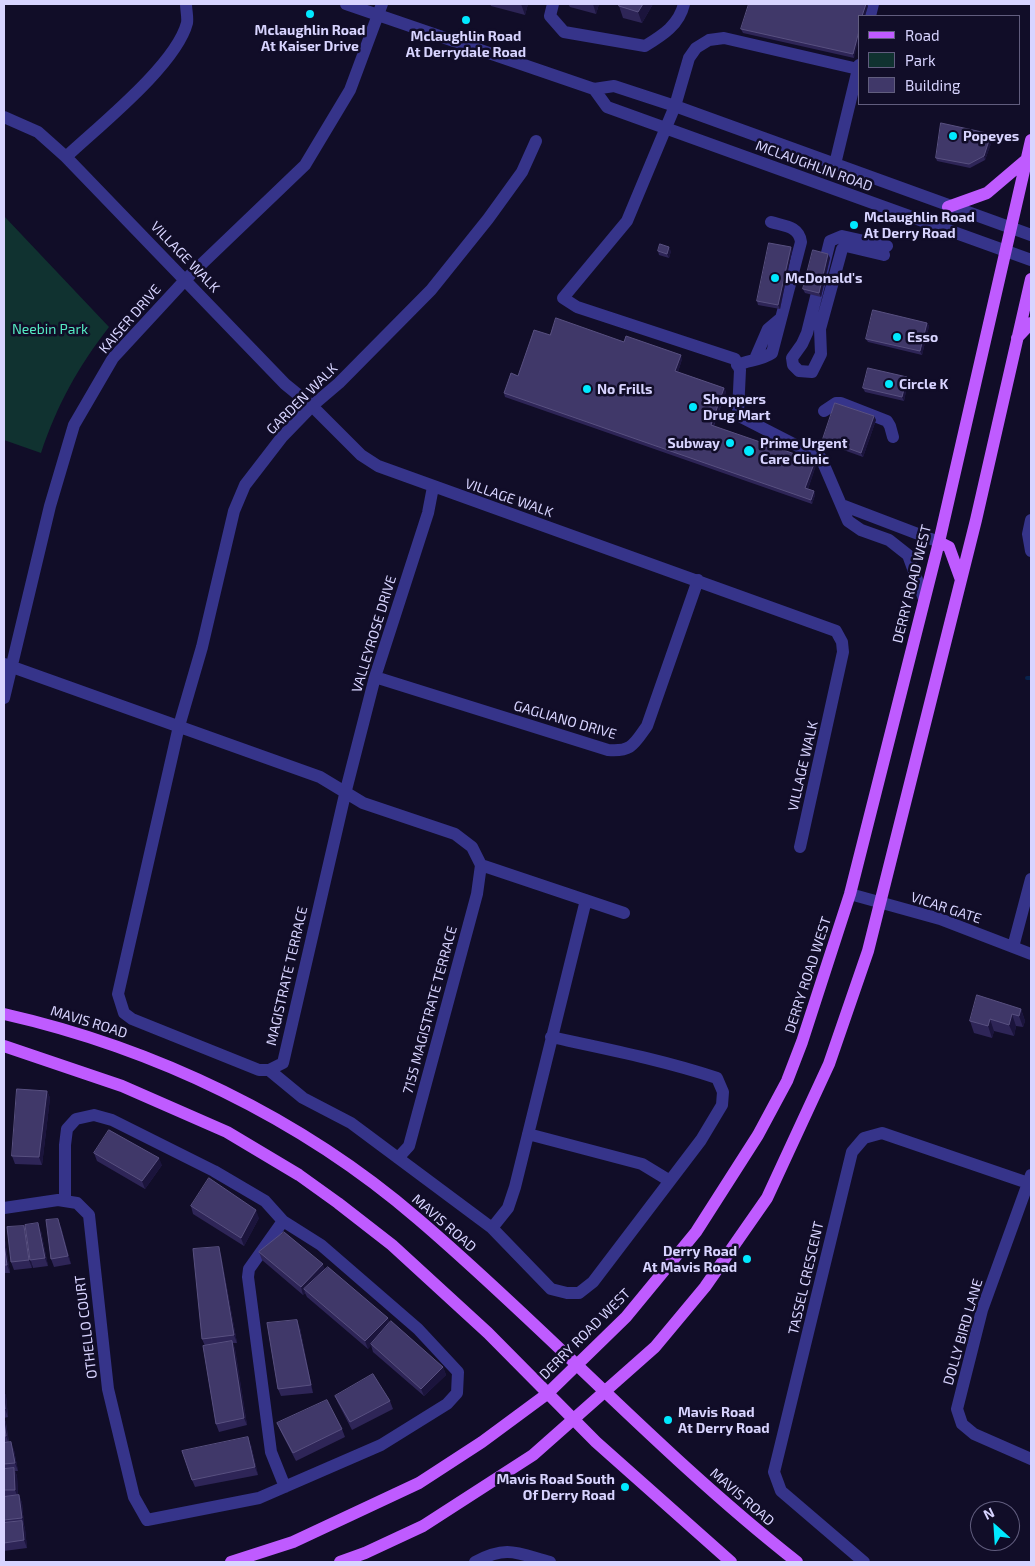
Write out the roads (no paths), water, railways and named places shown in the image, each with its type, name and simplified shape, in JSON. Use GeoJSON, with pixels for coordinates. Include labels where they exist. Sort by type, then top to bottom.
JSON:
{"type":"FeatureCollection","features":[{"type":"Feature","properties":{"kind":"main road","name":"DERRY ROAD WEST"},"geometry":{"type":"LineString","coordinates":[[231,1562],[293,1542],[419,1483],[488,1438],[547,1394],[579,1365],[626,1317],[696,1232],[758,1135],[786,1081],[802,1042],[850,894],[939,542],[1031,140]]}},
{"type":"Feature","properties":{"kind":"main road"},"geometry":{"type":"LineString","coordinates":[[948,206],[987,193],[1027,159]]}},
{"type":"Feature","properties":{"kind":"main road"},"geometry":{"type":"LineString","coordinates":[[340,1562],[365,1553],[423,1526],[512,1469],[574,1420],[655,1347],[705,1287],[767,1198],[829,1064],[868,951],[961,580],[1031,279]]}},
{"type":"Feature","properties":{"kind":"main road"},"geometry":{"type":"LineString","coordinates":[[1016,340],[1031,323]]}},
{"type":"Feature","properties":{"kind":"main road"},"geometry":{"type":"LineString","coordinates":[[939,542],[949,547],[961,580]]}},
{"type":"Feature","properties":{"kind":"main road","name":"MAVIS ROAD"},"geometry":{"type":"LineString","coordinates":[[4,1014],[105,1041],[153,1059],[215,1088],[320,1146],[417,1218],[579,1365],[605,1392],[739,1517],[797,1562]]}},
{"type":"Feature","properties":{"kind":"main road"},"geometry":{"type":"LineString","coordinates":[[4,1046],[131,1090],[226,1132],[300,1176],[392,1245],[488,1333],[574,1420],[731,1562]]}},
{"type":"Feature","properties":{"kind":"street"},"geometry":{"type":"LineString","coordinates":[[66,157],[161,68],[177,45],[188,22],[186,4]]}},
{"type":"Feature","properties":{"kind":"street","name":"MCLAUGHLIN ROAD"},"geometry":{"type":"LineString","coordinates":[[346,4],[380,10],[594,89],[614,86],[675,106],[1031,235]]}},
{"type":"Feature","properties":{"kind":"street"},"geometry":{"type":"LineString","coordinates":[[553,4],[550,16],[564,32],[645,46],[668,31],[682,15],[684,4]]}},
{"type":"Feature","properties":{"kind":"street","name":"KAISER DRIVE"},"geometry":{"type":"LineString","coordinates":[[4,698],[7,665],[74,425],[113,358],[186,279],[305,165],[350,90],[380,10]]}},
{"type":"Feature","properties":{"kind":"street"},"geometry":{"type":"LineString","coordinates":[[835,164],[858,67],[724,38],[709,40],[696,48],[689,58],[675,106],[627,221],[563,298],[577,307],[735,359],[740,370],[738,412],[741,417],[821,458],[848,521],[861,530],[889,540],[908,555],[924,599]]}},
{"type":"Feature","properties":{"kind":"street","name":"MCLAUGHLIN ROAD"},"geometry":{"type":"LineString","coordinates":[[594,89],[607,107],[1031,260]]}},
{"type":"Feature","properties":{"kind":"street","name":"VILLAGE WALK"},"geometry":{"type":"LineString","coordinates":[[4,117],[38,132],[66,157],[186,279],[284,384],[312,406],[361,455],[378,466],[836,631],[842,642],[842,661],[800,847]]}},
{"type":"Feature","properties":{"kind":"street","name":"GARDEN WALK"},"geometry":{"type":"LineString","coordinates":[[179,726],[202,647],[234,511],[245,485],[282,437],[431,290],[488,219],[522,172],[536,141]]}},
{"type":"Feature","properties":{"kind":"street"},"geometry":{"type":"LineString","coordinates":[[737,364],[765,358],[772,353],[801,242],[800,236],[794,228],[771,222]]}},
{"type":"Feature","properties":{"kind":"street"},"geometry":{"type":"LineString","coordinates":[[842,236],[885,251],[846,246],[842,249],[820,329],[821,354],[812,372],[798,371],[793,365],[792,358],[807,333],[830,241],[842,236]]}},
{"type":"Feature","properties":{"kind":"street"},"geometry":{"type":"LineString","coordinates":[[824,411],[836,403],[841,404],[886,421],[890,426],[893,437]]}},
{"type":"Feature","properties":{"kind":"street","name":"VALLEYROSE DRIVE"},"geometry":{"type":"LineString","coordinates":[[346,790],[375,677],[428,513],[433,487]]}},
{"type":"Feature","properties":{"kind":"street"},"geometry":{"type":"LineString","coordinates":[[842,505],[939,542]]}},
{"type":"Feature","properties":{"kind":"street"},"geometry":{"type":"LineString","coordinates":[[1031,520],[1028,534],[1031,551]]}},
{"type":"Feature","properties":{"kind":"street","name":"GAGLIANO DRIVE"},"geometry":{"type":"LineString","coordinates":[[375,677],[608,750],[621,751],[632,747],[647,726],[698,580]]}},
{"type":"Feature","properties":{"kind":"street"},"geometry":{"type":"LineString","coordinates":[[7,665],[320,777],[346,790],[363,804],[456,834],[472,847],[481,865],[624,913]]}},
{"type":"Feature","properties":{"kind":"street"},"geometry":{"type":"LineString","coordinates":[[179,726],[118,994],[124,1013],[132,1019],[259,1070],[269,1070],[303,1098],[351,1123],[492,1228],[551,1289],[567,1293],[579,1292],[593,1282],[701,1140],[722,1105],[723,1092],[716,1078],[673,1064],[551,1036]]}},
{"type":"Feature","properties":{"kind":"street","name":"MAGISTRATE TERRACE"},"geometry":{"type":"LineString","coordinates":[[269,1070],[282,1062],[346,790]]}},
{"type":"Feature","properties":{"kind":"street","name":"7155 MAGISTRATE TERRACE"},"geometry":{"type":"LineString","coordinates":[[398,1158],[409,1146],[477,894],[481,865]]}},
{"type":"Feature","properties":{"kind":"street"},"geometry":{"type":"LineString","coordinates":[[1013,947],[1031,879]]}},
{"type":"Feature","properties":{"kind":"street","name":"VICAR GATE"},"geometry":{"type":"LineString","coordinates":[[850,894],[940,919],[1031,954]]}},
{"type":"Feature","properties":{"kind":"street"},"geometry":{"type":"LineString","coordinates":[[492,1228],[508,1208],[586,900]]}},
{"type":"Feature","properties":{"kind":"street"},"geometry":{"type":"LineString","coordinates":[[4,1208],[65,1201],[65,1145],[67,1129],[76,1119],[94,1115],[112,1120],[214,1171],[265,1201],[283,1222],[321,1245],[418,1329],[452,1363],[458,1372],[459,1382],[457,1393],[447,1404],[381,1445],[285,1487],[271,1452],[248,1277],[249,1269],[283,1222]]}},
{"type":"Feature","properties":{"kind":"street","name":"TASSEL CRESCENT"},"geometry":{"type":"LineString","coordinates":[[864,1562],[781,1491],[774,1472],[852,1152],[864,1138],[882,1133],[1030,1179]]}},
{"type":"Feature","properties":{"kind":"street"},"geometry":{"type":"LineString","coordinates":[[528,1134],[642,1164],[670,1182]]}},
{"type":"Feature","properties":{"kind":"street","name":"DOLLY BIRD LANE"},"geometry":{"type":"LineString","coordinates":[[1030,1179],[982,1310],[957,1408],[962,1424],[974,1434],[1031,1458]]}},
{"type":"Feature","properties":{"kind":"street","name":"OTHELLO COURT"},"geometry":{"type":"LineString","coordinates":[[65,1201],[77,1203],[89,1215],[108,1389],[134,1497],[147,1520],[259,1498],[285,1487]]}},
{"type":"Feature","properties":{"kind":"street"},"geometry":{"type":"LineString","coordinates":[[474,1562],[491,1553],[508,1550],[550,1562]]}},
{"type":"Feature","properties":{"kind":"place","name":"Mclaughlin Road At Kaiser Drive"},"geometry":{"type":"Point","coordinates":[310,14]}},
{"type":"Feature","properties":{"kind":"place","name":"Mclaughlin Road At Derrydale Road"},"geometry":{"type":"Point","coordinates":[466,20]}},
{"type":"Feature","properties":{"kind":"place","name":"Popeyes"},"geometry":{"type":"Point","coordinates":[953,136]}},
{"type":"Feature","properties":{"kind":"place","name":"Mclaughlin Road At Derry Road"},"geometry":{"type":"Point","coordinates":[854,225]}},
{"type":"Feature","properties":{"kind":"place","name":"McDonald's"},"geometry":{"type":"Point","coordinates":[775,278]}},
{"type":"Feature","properties":{"kind":"place","name":"Esso"},"geometry":{"type":"Point","coordinates":[897,337]}},
{"type":"Feature","properties":{"kind":"place","name":"Circle K"},"geometry":{"type":"Point","coordinates":[889,384]}},
{"type":"Feature","properties":{"kind":"place","name":"No Frills"},"geometry":{"type":"Point","coordinates":[587,389]}},
{"type":"Feature","properties":{"kind":"place","name":"Shoppers Drug Mart"},"geometry":{"type":"Point","coordinates":[693,407]}},
{"type":"Feature","properties":{"kind":"place","name":"Subway"},"geometry":{"type":"Point","coordinates":[730,443]}},
{"type":"Feature","properties":{"kind":"place","name":"Prime Urgent Care Clinic"},"geometry":{"type":"Point","coordinates":[749,451]}},
{"type":"Feature","properties":{"kind":"place","name":"Derry Road At Mavis Road"},"geometry":{"type":"Point","coordinates":[747,1259]}},
{"type":"Feature","properties":{"kind":"place","name":"Mavis Road At Derry Road"},"geometry":{"type":"Point","coordinates":[668,1420]}},
{"type":"Feature","properties":{"kind":"place","name":"Mavis Road South Of Derry Road"},"geometry":{"type":"Point","coordinates":[625,1487]}},
{"type":"Feature","properties":{"kind":"park label","name":"Neebin Park"},"geometry":{"type":"Point","coordinates":[50,329]}}]}
